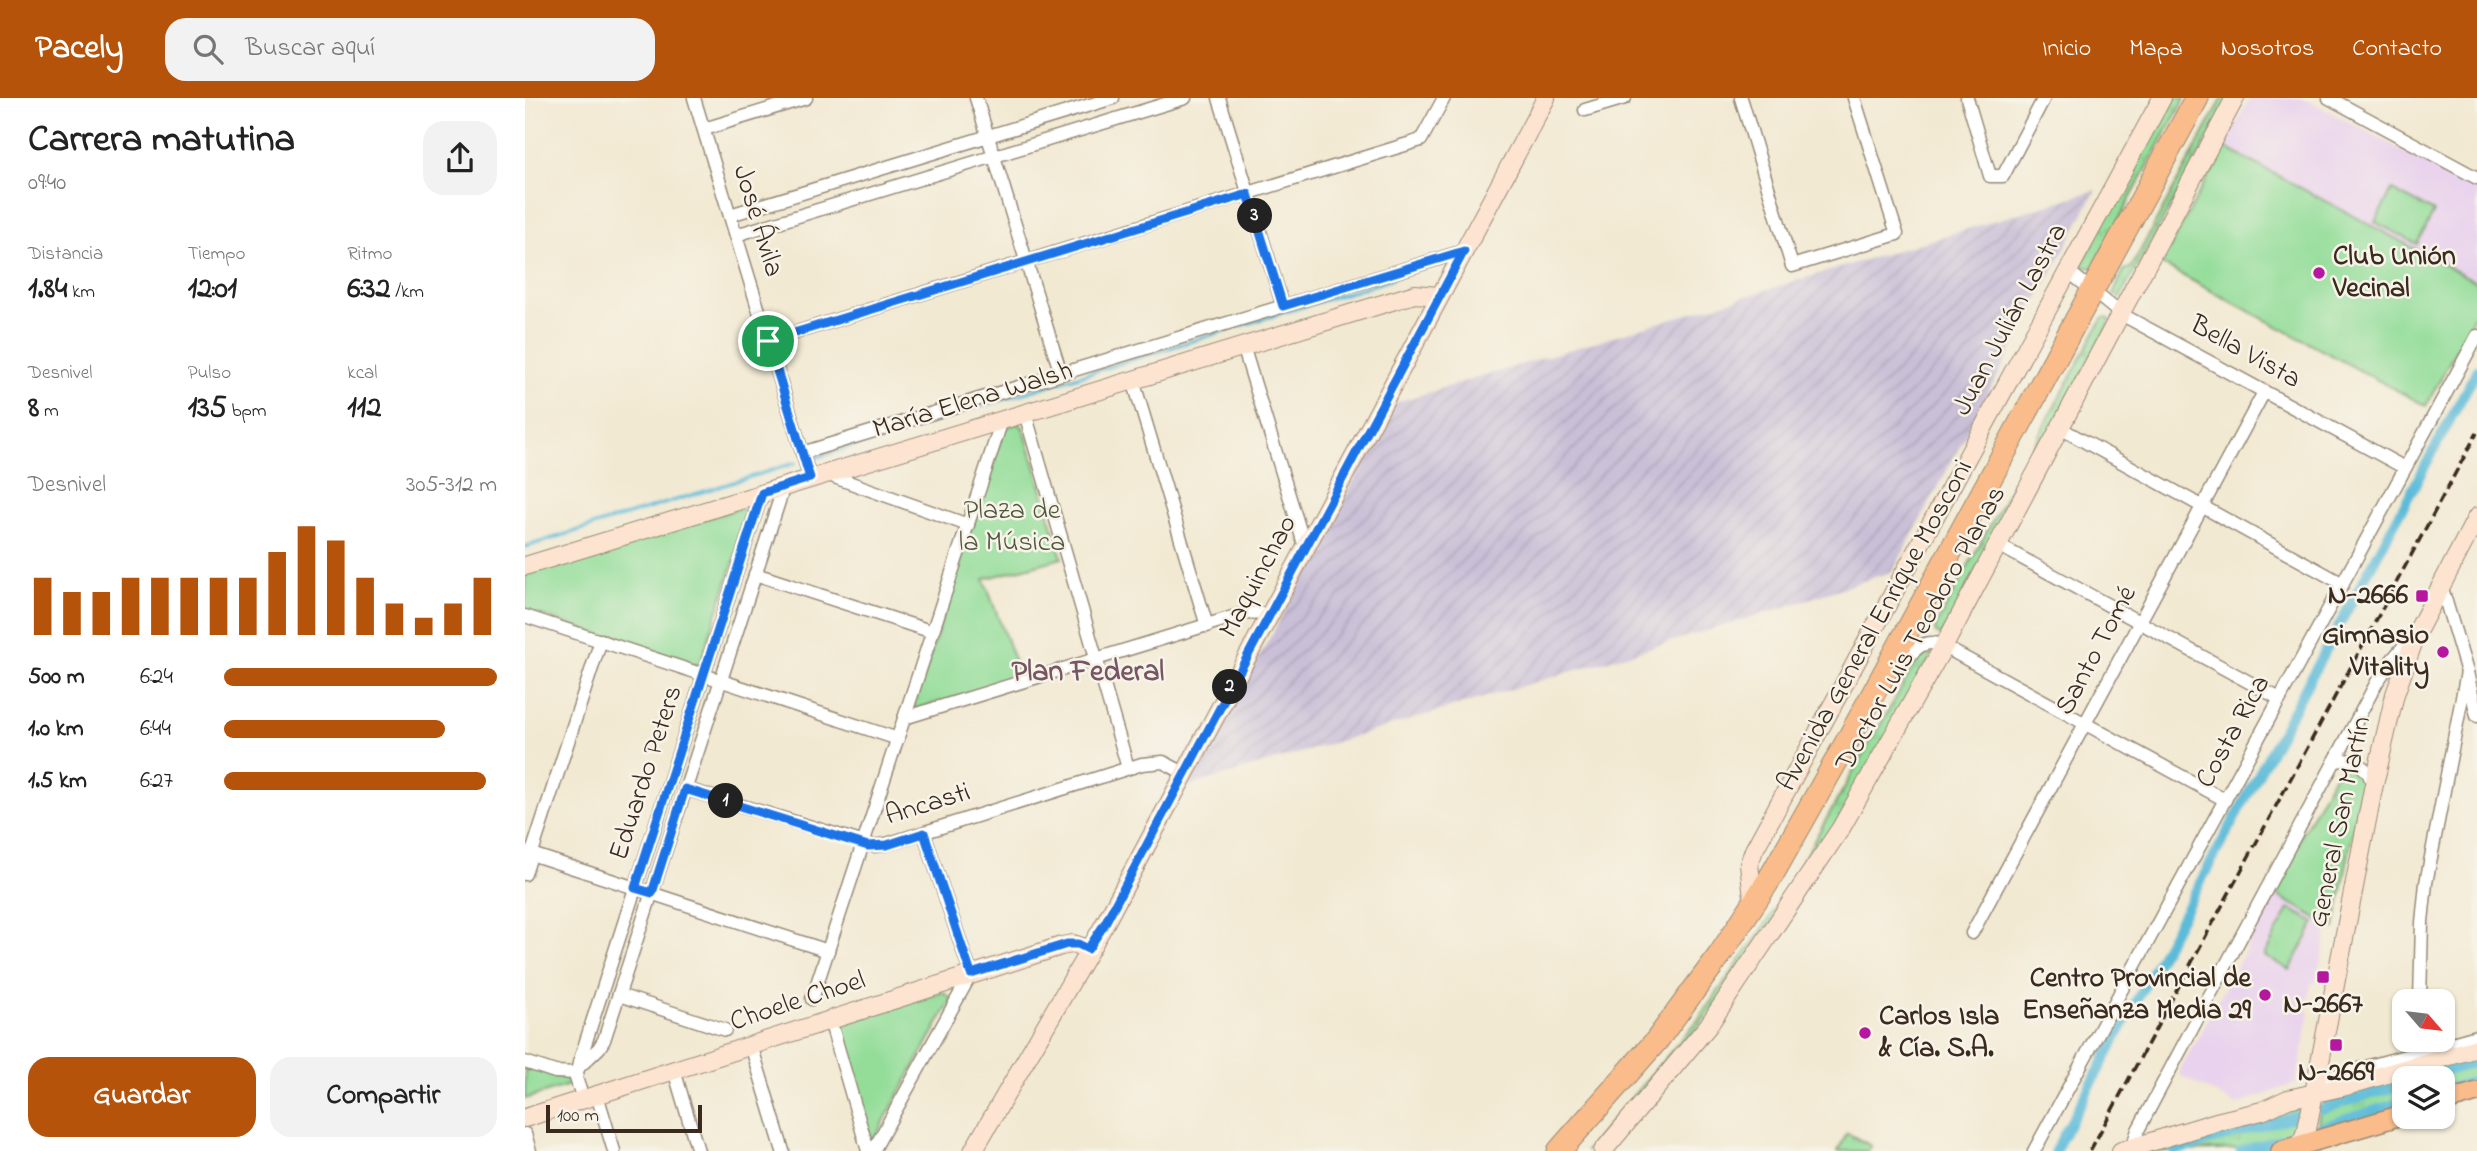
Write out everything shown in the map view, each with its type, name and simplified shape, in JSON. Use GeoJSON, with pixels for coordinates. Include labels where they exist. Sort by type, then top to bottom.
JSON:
{"type":"FeatureCollection","features":[{"type":"Feature","properties":{"kind":"highway","name":"Avenida General Enrique Mosconi"},"geometry":{"type":"LineString","coordinates":[[1577,1151],[1683,1028],[1750,933],[1801,851],[1907,659],[2197,98]]}},
{"type":"Feature","properties":{"kind":"highway","name":"Avenida General Enrique Mosconi"},"geometry":{"type":"LineString","coordinates":[[1559,1151],[1657,1040],[1754,905],[2097,294],[2211,98]]}},
{"type":"Feature","properties":{"kind":"main road"},"geometry":{"type":"LineString","coordinates":[[2455,1098],[2477,1092]]}},
{"type":"Feature","properties":{"kind":"main road"},"geometry":{"type":"LineString","coordinates":[[2281,1151],[2300,1148],[2392,1118]]}},
{"type":"Feature","properties":{"kind":"street","name":"José Ávila"},"geometry":{"type":"LineString","coordinates":[[694,98],[802,453],[817,476]]}},
{"type":"Feature","properties":{"kind":"street"},"geometry":{"type":"LineString","coordinates":[[704,130],[806,98]]}},
{"type":"Feature","properties":{"kind":"street"},"geometry":{"type":"LineString","coordinates":[[976,98],[1061,374]]}},
{"type":"Feature","properties":{"kind":"street"},"geometry":{"type":"LineString","coordinates":[[730,215],[1112,98]]}},
{"type":"Feature","properties":{"kind":"street"},"geometry":{"type":"LineString","coordinates":[[736,235],[1185,98]]}},
{"type":"Feature","properties":{"kind":"street"},"geometry":{"type":"LineString","coordinates":[[1219,98],[1283,306]]}},
{"type":"Feature","properties":{"kind":"street"},"geometry":{"type":"LineString","coordinates":[[768,341],[1421,141],[1444,98]]}},
{"type":"Feature","properties":{"kind":"street","name":"Maquinchao"},"geometry":{"type":"LineString","coordinates":[[973,1151],[1104,925],[1546,98]]}},
{"type":"Feature","properties":{"kind":"street"},"geometry":{"type":"LineString","coordinates":[[1585,110],[1625,98]]}},
{"type":"Feature","properties":{"kind":"street"},"geometry":{"type":"LineString","coordinates":[[1741,98],[1792,266],[1897,234],[1854,98]]}},
{"type":"Feature","properties":{"kind":"street"},"geometry":{"type":"LineString","coordinates":[[1967,98],[1990,176],[2003,176],[2044,98]]}},
{"type":"Feature","properties":{"kind":"street","name":"Juan Julián Lastra"},"geometry":{"type":"LineString","coordinates":[[1754,905],[1749,864],[1754,850],[2162,98]]}},
{"type":"Feature","properties":{"kind":"street","name":"Doctor Luis Teodoro Planas"},"geometry":{"type":"LineString","coordinates":[[1603,1151],[1691,1049],[1764,947],[1841,828],[1944,646],[2235,98]]}},
{"type":"Feature","properties":{"kind":"street"},"geometry":{"type":"LineString","coordinates":[[2329,98],[2477,178]]}},
{"type":"Feature","properties":{"kind":"street","name":"María Elena Walsh"},"geometry":{"type":"LineString","coordinates":[[802,453],[1464,251]]}},
{"type":"Feature","properties":{"kind":"street","name":"Bella Vista"},"geometry":{"type":"LineString","coordinates":[[2068,271],[2121,314],[2405,468]]}},
{"type":"Feature","properties":{"kind":"street","name":"María Elena Walsh"},"geometry":{"type":"LineString","coordinates":[[525,566],[1415,294],[1438,296]]}},
{"type":"Feature","properties":{"kind":"street","name":"Costa Rica"},"geometry":{"type":"LineString","coordinates":[[2034,1151],[2477,336]]}},
{"type":"Feature","properties":{"kind":"street"},"geometry":{"type":"LineString","coordinates":[[1243,346],[1304,547]]}},
{"type":"Feature","properties":{"kind":"street"},"geometry":{"type":"LineString","coordinates":[[1133,380],[1207,626]]}},
{"type":"Feature","properties":{"kind":"street","name":"Santo Tomé"},"geometry":{"type":"LineString","coordinates":[[1972,933],[2264,391]]}},
{"type":"Feature","properties":{"kind":"street"},"geometry":{"type":"LineString","coordinates":[[1025,413],[1128,768]]}},
{"type":"Feature","properties":{"kind":"street"},"geometry":{"type":"LineString","coordinates":[[812,999],[1002,420]]}},
{"type":"Feature","properties":{"kind":"street"},"geometry":{"type":"LineString","coordinates":[[2060,428],[2343,584]]}},
{"type":"Feature","properties":{"kind":"street"},"geometry":{"type":"LineString","coordinates":[[817,476],[968,525]]}},
{"type":"Feature","properties":{"kind":"street","name":"Eduardo Peters"},"geometry":{"type":"LineString","coordinates":[[577,1071],[602,1044],[784,486]]}},
{"type":"Feature","properties":{"kind":"street","name":"Eduardo Peters"},"geometry":{"type":"LineString","coordinates":[[577,1071],[762,493]]}},
{"type":"Feature","properties":{"kind":"street","name":"General San Martín"},"geometry":{"type":"LineString","coordinates":[[2300,1148],[2307,1129],[2373,789],[2395,694],[2417,632],[2477,517]]}},
{"type":"Feature","properties":{"kind":"street"},"geometry":{"type":"LineString","coordinates":[[1998,545],[2280,699]]}},
{"type":"Feature","properties":{"kind":"street"},"geometry":{"type":"LineString","coordinates":[[755,574],[933,632]]}},
{"type":"Feature","properties":{"kind":"street"},"geometry":{"type":"LineString","coordinates":[[2441,586],[2467,672],[2477,716]]}},
{"type":"Feature","properties":{"kind":"street"},"geometry":{"type":"LineString","coordinates":[[904,718],[1249,613],[1269,614]]}},
{"type":"Feature","properties":{"kind":"street"},"geometry":{"type":"LineString","coordinates":[[525,615],[898,739]]}},
{"type":"Feature","properties":{"kind":"street"},"geometry":{"type":"LineString","coordinates":[[2127,1149],[2384,671],[2417,632]]}},
{"type":"Feature","properties":{"kind":"street"},"geometry":{"type":"LineString","coordinates":[[525,874],[528,853],[601,640]]}},
{"type":"Feature","properties":{"kind":"street"},"geometry":{"type":"LineString","coordinates":[[1907,659],[1917,647],[1926,642],[1944,646],[2225,800]]}},
{"type":"Feature","properties":{"kind":"street"},"geometry":{"type":"LineString","coordinates":[[2420,989],[2426,883],[2467,672]]}},
{"type":"Feature","properties":{"kind":"street"},"geometry":{"type":"LineString","coordinates":[[2335,761],[2349,761],[2361,765],[2370,774],[2373,789]]}},
{"type":"Feature","properties":{"kind":"street","name":"Ancasti"},"geometry":{"type":"LineString","coordinates":[[685,789],[863,845],[880,846],[1128,768],[1156,762],[1168,764],[1184,773]]}},
{"type":"Feature","properties":{"kind":"street"},"geometry":{"type":"LineString","coordinates":[[871,1151],[971,974],[924,833]]}},
{"type":"Feature","properties":{"kind":"street"},"geometry":{"type":"LineString","coordinates":[[528,853],[828,951]]}},
{"type":"Feature","properties":{"kind":"street","name":"Choele Choel"},"geometry":{"type":"LineString","coordinates":[[525,1118],[1067,944],[1078,944],[1088,949]]}},
{"type":"Feature","properties":{"kind":"street"},"geometry":{"type":"LineString","coordinates":[[619,995],[725,1030]]}},
{"type":"Feature","properties":{"kind":"street"},"geometry":{"type":"LineString","coordinates":[[830,1020],[871,1151]]}},
{"type":"Feature","properties":{"kind":"street"},"geometry":{"type":"LineString","coordinates":[[2127,1149],[2215,1122],[2262,1111],[2314,1087],[2477,1036]]}},
{"type":"Feature","properties":{"kind":"street"},"geometry":{"type":"LineString","coordinates":[[751,1045],[783,1151]]}},
{"type":"Feature","properties":{"kind":"street"},"geometry":{"type":"LineString","coordinates":[[2314,1087],[2477,1048]]}},
{"type":"Feature","properties":{"kind":"street"},"geometry":{"type":"LineString","coordinates":[[525,1062],[555,1072],[577,1071],[614,1151]]}},
{"type":"Feature","properties":{"kind":"street"},"geometry":{"type":"LineString","coordinates":[[674,1070],[698,1151]]}},
{"type":"Feature","properties":{"kind":"street"},"geometry":{"type":"LineString","coordinates":[[525,1134],[530,1151]]}},
{"type":"Feature","properties":{"kind":"shaded area"},"geometry":{"type":"Polygon","coordinates":[[[2250,98],[2304,98],[2477,190],[2477,282],[2224,147],[2250,98]]]}},
{"type":"Feature","properties":{"kind":"shaded area"},"geometry":{"type":"Polygon","coordinates":[[[2096,190],[2035,304],[2026,308],[2015,328],[2021,332],[1893,571],[1782,608],[1189,786],[1314,557],[1394,403],[2096,190]]]}},
{"type":"Feature","properties":{"kind":"shaded area","name":"Centro Provincial de Enseñanza Media 29"},"geometry":{"type":"Polygon","coordinates":[[[2276,895],[2329,924],[2317,981],[2311,985],[2306,1006],[2310,1013],[2296,1083],[2237,1105],[2181,1076],[2180,1070],[2276,895]]]}},
{"type":"Feature","properties":{"kind":"green space"},"geometry":{"type":"Polygon","coordinates":[[[2169,98],[2185,98],[2093,267],[2081,265],[2169,98]]]}},
{"type":"Feature","properties":{"kind":"green space"},"geometry":{"type":"Polygon","coordinates":[[[2223,98],[2230,98],[2120,298],[2113,294],[2124,270],[2131,268],[2223,98]]]}},
{"type":"Feature","properties":{"kind":"green space","name":"Club Unión Vecinal"},"geometry":{"type":"Polygon","coordinates":[[[2224,147],[2477,282],[2477,310],[2426,406],[2161,264],[2224,147]]]}},
{"type":"Feature","properties":{"kind":"green space"},"geometry":{"type":"Polygon","coordinates":[[[2392,190],[2434,212],[2417,244],[2375,222],[2392,190]]]}},
{"type":"Feature","properties":{"kind":"green space"},"geometry":{"type":"Polygon","coordinates":[[[2106,317],[2111,320],[1941,636],[1935,632],[1936,625],[2102,319],[2106,317]]]}},
{"type":"Feature","properties":{"kind":"green space","name":"Plaza de la Música"},"geometry":{"type":"Polygon","coordinates":[[[1019,423],[1024,429],[1062,558],[984,579],[1021,679],[915,709],[913,708],[1004,428],[1019,423]]]}},
{"type":"Feature","properties":{"kind":"green space"},"geometry":{"type":"Polygon","coordinates":[[[741,508],[750,513],[700,664],[692,665],[525,610],[525,573],[741,508]]]}},
{"type":"Feature","properties":{"kind":"green space"},"geometry":{"type":"Polygon","coordinates":[[[1923,654],[1932,654],[1854,799],[1733,984],[1597,1151],[1586,1151],[1698,1020],[1768,921],[1923,654]]]}},
{"type":"Feature","properties":{"kind":"green space"},"geometry":{"type":"Polygon","coordinates":[[[2345,767],[2359,772],[2362,782],[2335,928],[2271,892],[2334,775],[2345,767]]]}},
{"type":"Feature","properties":{"kind":"green space"},"geometry":{"type":"Polygon","coordinates":[[[2289,909],[2315,922],[2290,970],[2264,956],[2289,909]]]}},
{"type":"Feature","properties":{"kind":"green space"},"geometry":{"type":"Polygon","coordinates":[[[943,992],[952,999],[873,1141],[838,1028],[840,1025],[943,992]]]}},
{"type":"Feature","properties":{"kind":"green space"},"geometry":{"type":"Polygon","coordinates":[[[2477,1054],[2477,1087],[2455,1093],[2455,1066],[2436,1066],[2477,1054]]]}},
{"type":"Feature","properties":{"kind":"green space"},"geometry":{"type":"Polygon","coordinates":[[[525,1067],[567,1078],[572,1084],[525,1099],[525,1067]]]}},
{"type":"Feature","properties":{"kind":"green space"},"geometry":{"type":"Polygon","coordinates":[[[2392,1079],[2392,1112],[2319,1132],[2320,1107],[2328,1098],[2392,1079]]]}},
{"type":"Feature","properties":{"kind":"green space"},"geometry":{"type":"Polygon","coordinates":[[[2300,1104],[2303,1107],[2300,1126],[2292,1142],[2242,1149],[2141,1151],[2300,1104]]]}},
{"type":"Feature","properties":{"kind":"green space"},"geometry":{"type":"Polygon","coordinates":[[[1847,1133],[1871,1146],[1868,1151],[1838,1151],[1847,1133]]]}},
{"type":"Feature","properties":{"kind":"waterway"},"geometry":{"type":"LineString","coordinates":[[814,458],[1392,279]]}},
{"type":"Feature","properties":{"kind":"waterway"},"geometry":{"type":"LineString","coordinates":[[2055,1151],[2477,370]]}},
{"type":"Feature","properties":{"kind":"waterway"},"geometry":{"type":"LineString","coordinates":[[525,547],[795,463]]}},
{"type":"Feature","properties":{"kind":"waterway"},"geometry":{"type":"LineString","coordinates":[[2455,1069],[2477,1062]]}},
{"type":"Feature","properties":{"kind":"waterway"},"geometry":{"type":"LineString","coordinates":[[2455,1086],[2477,1080]]}},
{"type":"Feature","properties":{"kind":"waterway"},"geometry":{"type":"LineString","coordinates":[[2322,1109],[2392,1088]]}},
{"type":"Feature","properties":{"kind":"waterway"},"geometry":{"type":"LineString","coordinates":[[2321,1127],[2392,1105]]}},
{"type":"Feature","properties":{"kind":"waterway"},"geometry":{"type":"LineString","coordinates":[[2174,1151],[2303,1114]]}},
{"type":"Feature","properties":{"kind":"waterway"},"geometry":{"type":"LineString","coordinates":[[2241,1151],[2298,1134]]}},
{"type":"Feature","properties":{"kind":"railway"},"geometry":{"type":"LineString","coordinates":[[2090,1151],[2477,433]]}},
{"type":"Feature","properties":{"kind":"place","name":"Club Unión Vecinal"},"geometry":{"type":"Point","coordinates":[2319,273]}},
{"type":"Feature","properties":{"kind":"place","name":"N-2666"},"geometry":{"type":"Point","coordinates":[2422,596]}},
{"type":"Feature","properties":{"kind":"place","name":"Gimnasio Vitality"},"geometry":{"type":"Point","coordinates":[2443,652]}},
{"type":"Feature","properties":{"kind":"place","name":"N-2667"},"geometry":{"type":"Point","coordinates":[2323,977]}},
{"type":"Feature","properties":{"kind":"place","name":"Centro Provincial de Enseñanza Media 29"},"geometry":{"type":"Point","coordinates":[2265,995]}},
{"type":"Feature","properties":{"kind":"place","name":"Carlos Isla & Cía. S.A."},"geometry":{"type":"Point","coordinates":[1865,1033]}},
{"type":"Feature","properties":{"kind":"place","name":"N-2669"},"geometry":{"type":"Point","coordinates":[2336,1045]}},
{"type":"Feature","properties":{"kind":"district","name":"Plan Federal"},"geometry":{"type":"Point","coordinates":[1088,673]}},
{"type":"Feature","properties":{"kind":"route"},"geometry":{"type":"LineString","coordinates":[[1248,194],[1283,306],[1464,251],[1092,944],[1088,949],[1078,944],[1067,944],[971,974],[924,833],[887,845],[868,846],[685,789],[652,893],[635,888],[762,493],[810,478],[768,341],[1248,194]]}}]}
